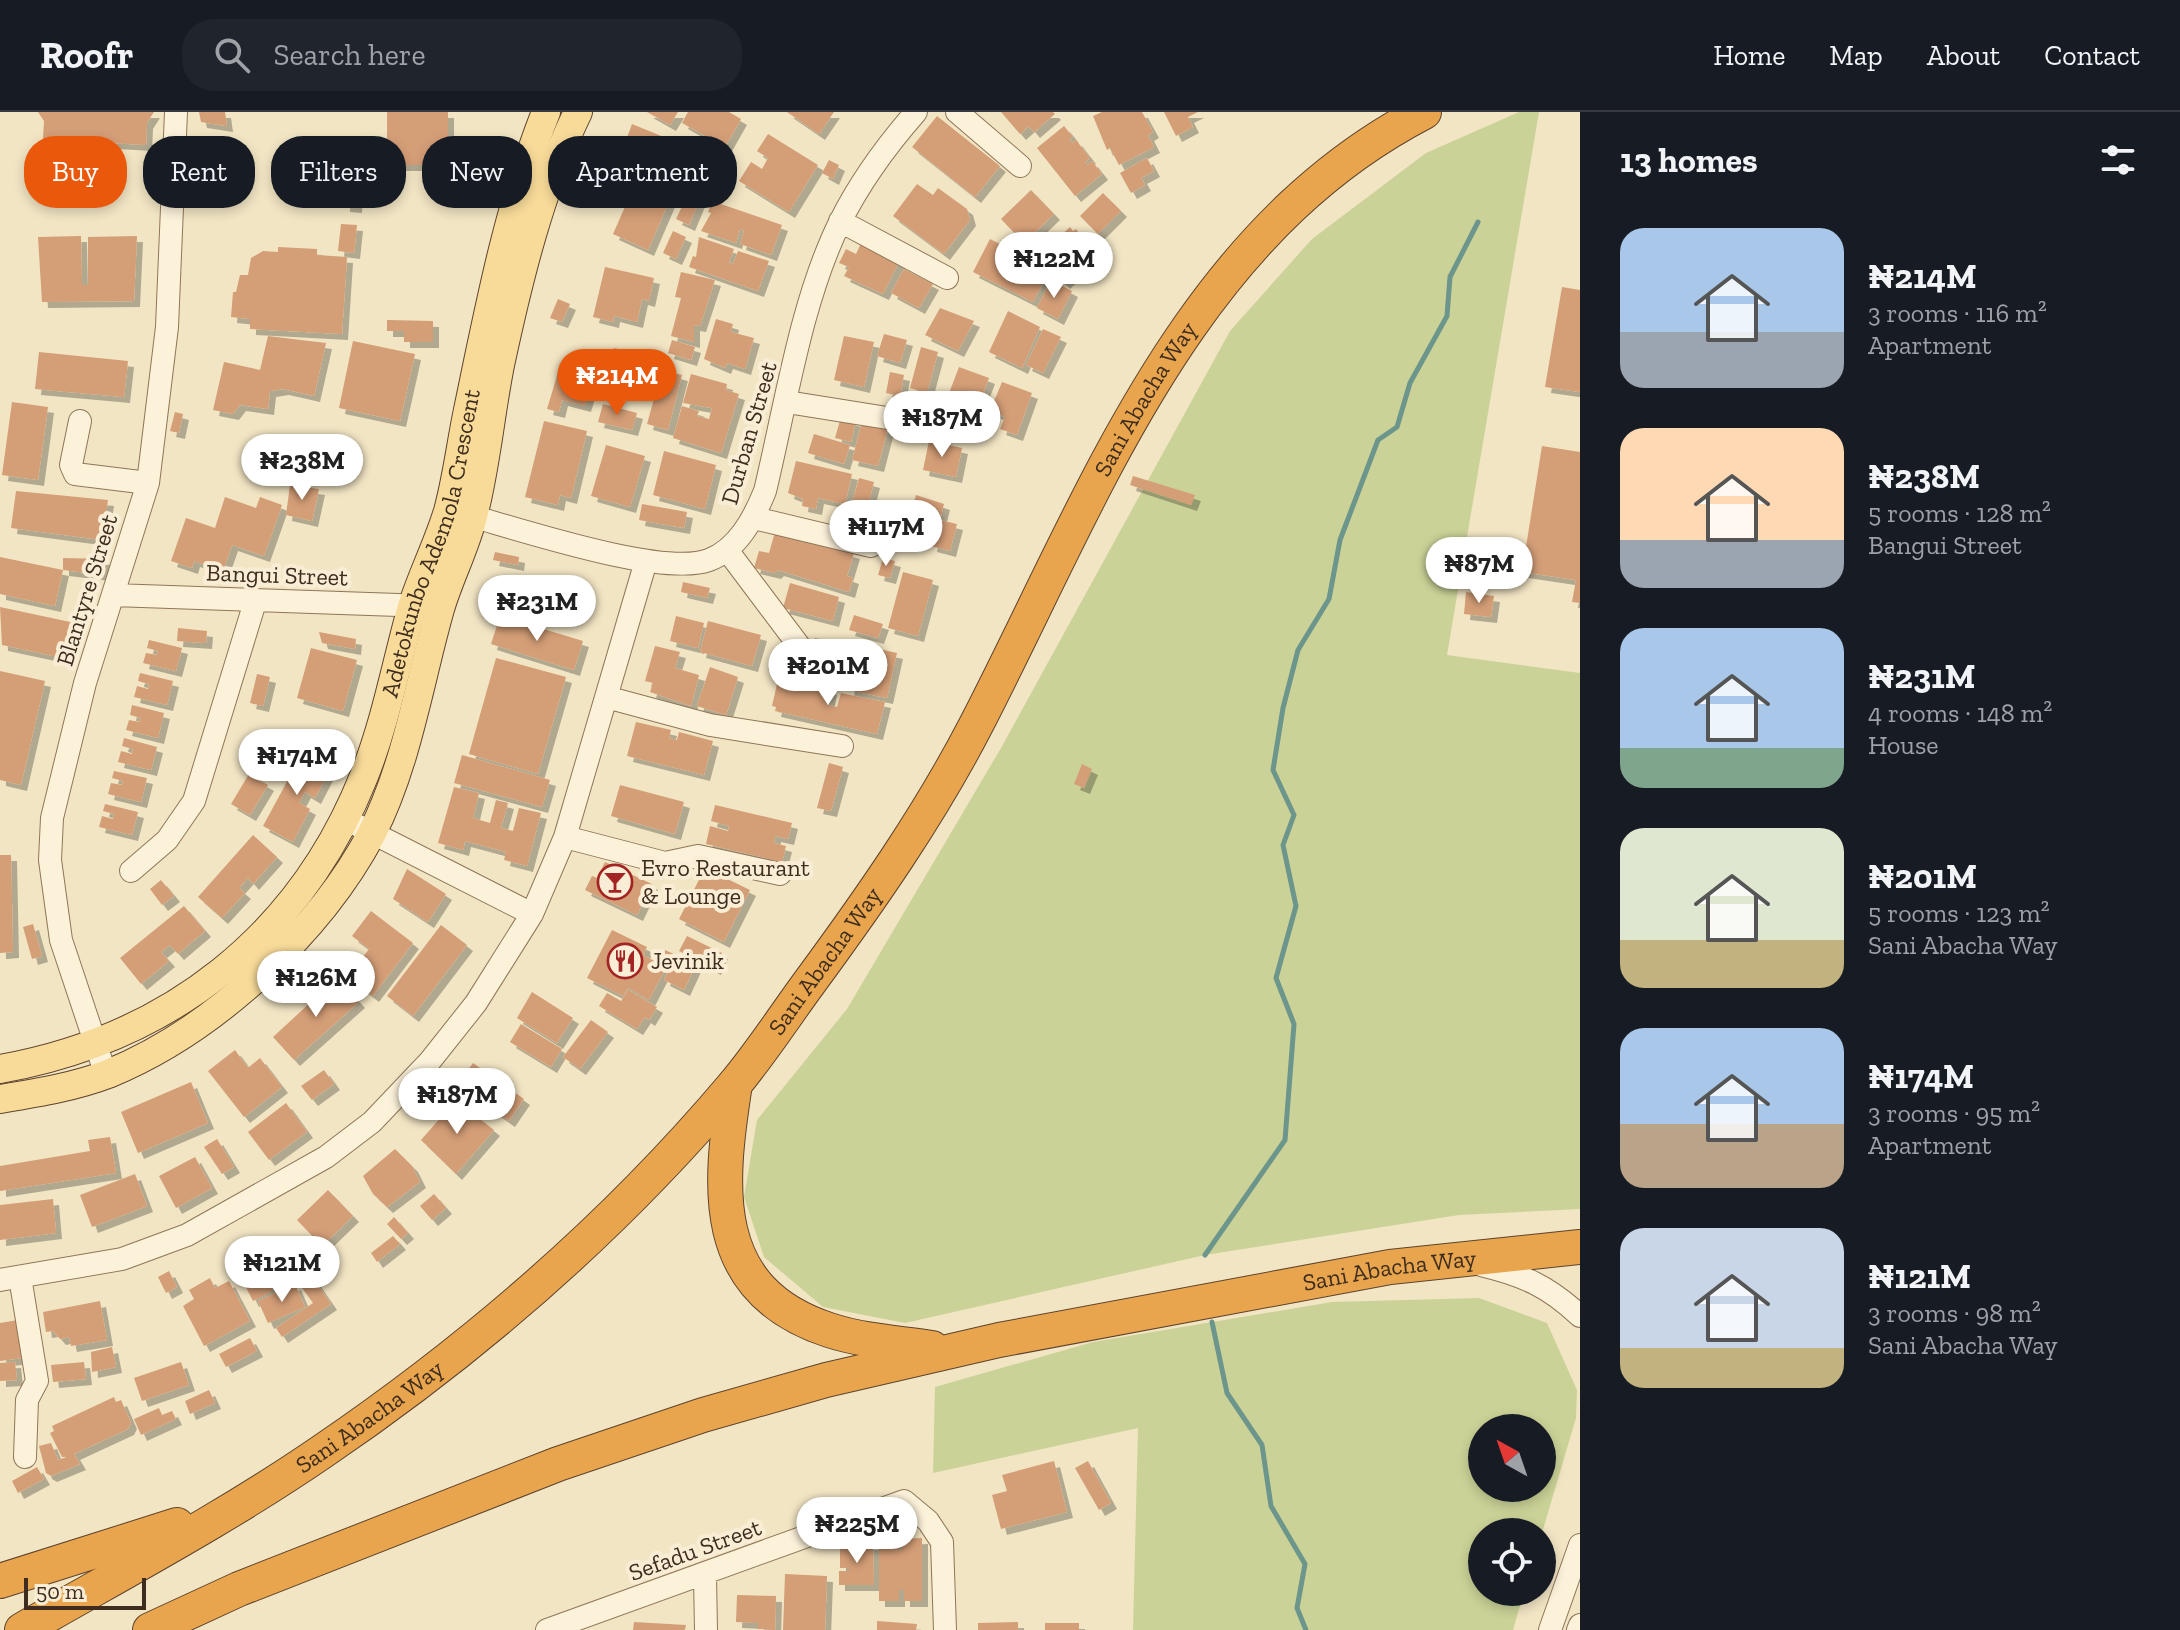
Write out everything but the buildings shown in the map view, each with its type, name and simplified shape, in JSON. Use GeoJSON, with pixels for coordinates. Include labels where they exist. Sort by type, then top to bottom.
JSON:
{"type":"FeatureCollection","features":[{"type":"Feature","properties":{"kind":"highway","name":"Sani Abacha Way"},"geometry":{"type":"LineString","coordinates":[[22,1630],[231,1509],[320,1453],[437,1370],[559,1265],[735,1084],[901,855],[974,728],[1105,464],[1159,370],[1217,287],[1295,201],[1342,162],[1424,112]]}},
{"type":"Feature","properties":{"kind":"highway"},"geometry":{"type":"LineString","coordinates":[[735,1084],[722,1191],[727,1226],[753,1279],[801,1319],[831,1331],[949,1351]]}},
{"type":"Feature","properties":{"kind":"highway","name":"Sani Abacha Way"},"geometry":{"type":"LineString","coordinates":[[150,1630],[239,1589],[558,1464],[826,1380],[999,1340],[1390,1267],[1580,1247]]}},
{"type":"Feature","properties":{"kind":"highway"},"geometry":{"type":"LineString","coordinates":[[0,1581],[231,1509]]}},
{"type":"Feature","properties":{"kind":"highway"},"geometry":{"type":"LineString","coordinates":[[180,1630],[239,1589]]}},
{"type":"Feature","properties":{"kind":"main road","name":"Adetokunbo Ademola Crescent"},"geometry":{"type":"LineString","coordinates":[[460,513],[510,215],[546,112]]}},
{"type":"Feature","properties":{"kind":"main road","name":"Adetokunbo Ademola Crescent"},"geometry":{"type":"LineString","coordinates":[[0,1069],[96,1045],[144,1025],[235,961],[277,921],[308,883],[345,819],[383,725],[460,513],[522,279],[556,165],[578,112]]}},
{"type":"Feature","properties":{"kind":"main road","name":"Adetokunbo Ademola Crescent"},"geometry":{"type":"LineString","coordinates":[[0,1099],[106,1075],[152,1053],[239,994],[335,890],[372,833],[408,731],[427,606]]}},
{"type":"Feature","properties":{"kind":"street","name":"Blantyre Street"},"geometry":{"type":"LineString","coordinates":[[106,1075],[61,940],[50,860],[52,818],[85,683],[148,483],[167,327],[176,112]]}},
{"type":"Feature","properties":{"kind":"street","name":"Durban Street"},"geometry":{"type":"LineString","coordinates":[[727,550],[754,518],[765,491],[821,266],[840,221],[870,170],[916,112]]}},
{"type":"Feature","properties":{"kind":"street"},"geometry":{"type":"LineString","coordinates":[[957,112],[1020,166]]}},
{"type":"Feature","properties":{"kind":"street"},"geometry":{"type":"LineString","coordinates":[[840,221],[947,278]]}},
{"type":"Feature","properties":{"kind":"street"},"geometry":{"type":"LineString","coordinates":[[787,402],[906,421]]}},
{"type":"Feature","properties":{"kind":"street"},"geometry":{"type":"LineString","coordinates":[[80,421],[71,465],[75,474],[148,483]]}},
{"type":"Feature","properties":{"kind":"street"},"geometry":{"type":"LineString","coordinates":[[460,513],[646,561],[679,564],[707,561],[727,550],[803,651]]}},
{"type":"Feature","properties":{"kind":"street"},"geometry":{"type":"LineString","coordinates":[[754,518],[871,546]]}},
{"type":"Feature","properties":{"kind":"street"},"geometry":{"type":"LineString","coordinates":[[25,1457],[27,1400],[37,1381],[10,1278],[122,1259],[187,1235],[326,1157],[372,1122],[430,1061],[476,1003],[532,914],[565,837],[646,561]]}},
{"type":"Feature","properties":{"kind":"street","name":"Bangui Street"},"geometry":{"type":"LineString","coordinates":[[113,595],[427,606]]}},
{"type":"Feature","properties":{"kind":"street"},"geometry":{"type":"LineString","coordinates":[[131,871],[167,840],[194,801],[255,602]]}},
{"type":"Feature","properties":{"kind":"street"},"geometry":{"type":"LineString","coordinates":[[606,697],[710,725],[842,746]]}},
{"type":"Feature","properties":{"kind":"street"},"geometry":{"type":"LineString","coordinates":[[345,819],[532,914]]}},
{"type":"Feature","properties":{"kind":"street"},"geometry":{"type":"LineString","coordinates":[[565,837],[665,863],[698,856],[780,874]]}},
{"type":"Feature","properties":{"kind":"street"},"geometry":{"type":"LineString","coordinates":[[1461,1260],[1511,1272],[1553,1290],[1580,1316]]}},
{"type":"Feature","properties":{"kind":"street","name":"Sefadu Street"},"geometry":{"type":"LineString","coordinates":[[547,1630],[705,1576],[904,1501],[928,1521],[942,1542],[945,1630]]}},
{"type":"Feature","properties":{"kind":"street"},"geometry":{"type":"LineString","coordinates":[[1550,1630],[1580,1545]]}},
{"type":"Feature","properties":{"kind":"street"},"geometry":{"type":"LineString","coordinates":[[705,1576],[706,1630]]}},
{"type":"Feature","properties":{"kind":"green space"},"geometry":{"type":"Polygon","coordinates":[[[1519,112],[1539,112],[1447,655],[1580,673],[1580,1209],[1459,1215],[1205,1255],[905,1323],[823,1307],[764,1257],[744,1197],[757,1120],[847,1009],[1001,748],[1230,331],[1312,239],[1426,153],[1519,112]]]}},
{"type":"Feature","properties":{"kind":"green space"},"geometry":{"type":"Polygon","coordinates":[[[1479,1298],[1547,1323],[1577,1390],[1576,1418],[1556,1486],[1556,1414],[1468,1414],[1468,1502],[1551,1502],[1546,1518],[1468,1518],[1468,1606],[1520,1606],[1513,1630],[1133,1630],[1138,1428],[933,1473],[935,1387],[1093,1342],[1332,1302],[1479,1298]]]}},
{"type":"Feature","properties":{"kind":"waterway"},"geometry":{"type":"LineString","coordinates":[[1205,1255],[1285,1140],[1294,1024],[1276,978],[1296,906],[1283,845],[1294,815],[1273,770],[1283,708],[1298,650],[1329,599],[1340,540],[1378,440],[1397,427],[1410,383],[1447,316],[1450,277],[1478,222]]}},
{"type":"Feature","properties":{"kind":"waterway"},"geometry":{"type":"LineString","coordinates":[[1212,1322],[1227,1393],[1262,1445],[1271,1506],[1305,1564],[1297,1608],[1306,1630]]}},
{"type":"Feature","properties":{"kind":"place","name":"Evro Restaurant & Lounge"},"geometry":{"type":"Point","coordinates":[615,882]}},
{"type":"Feature","properties":{"kind":"place","name":"Jevinik"},"geometry":{"type":"Point","coordinates":[625,961]}}]}
